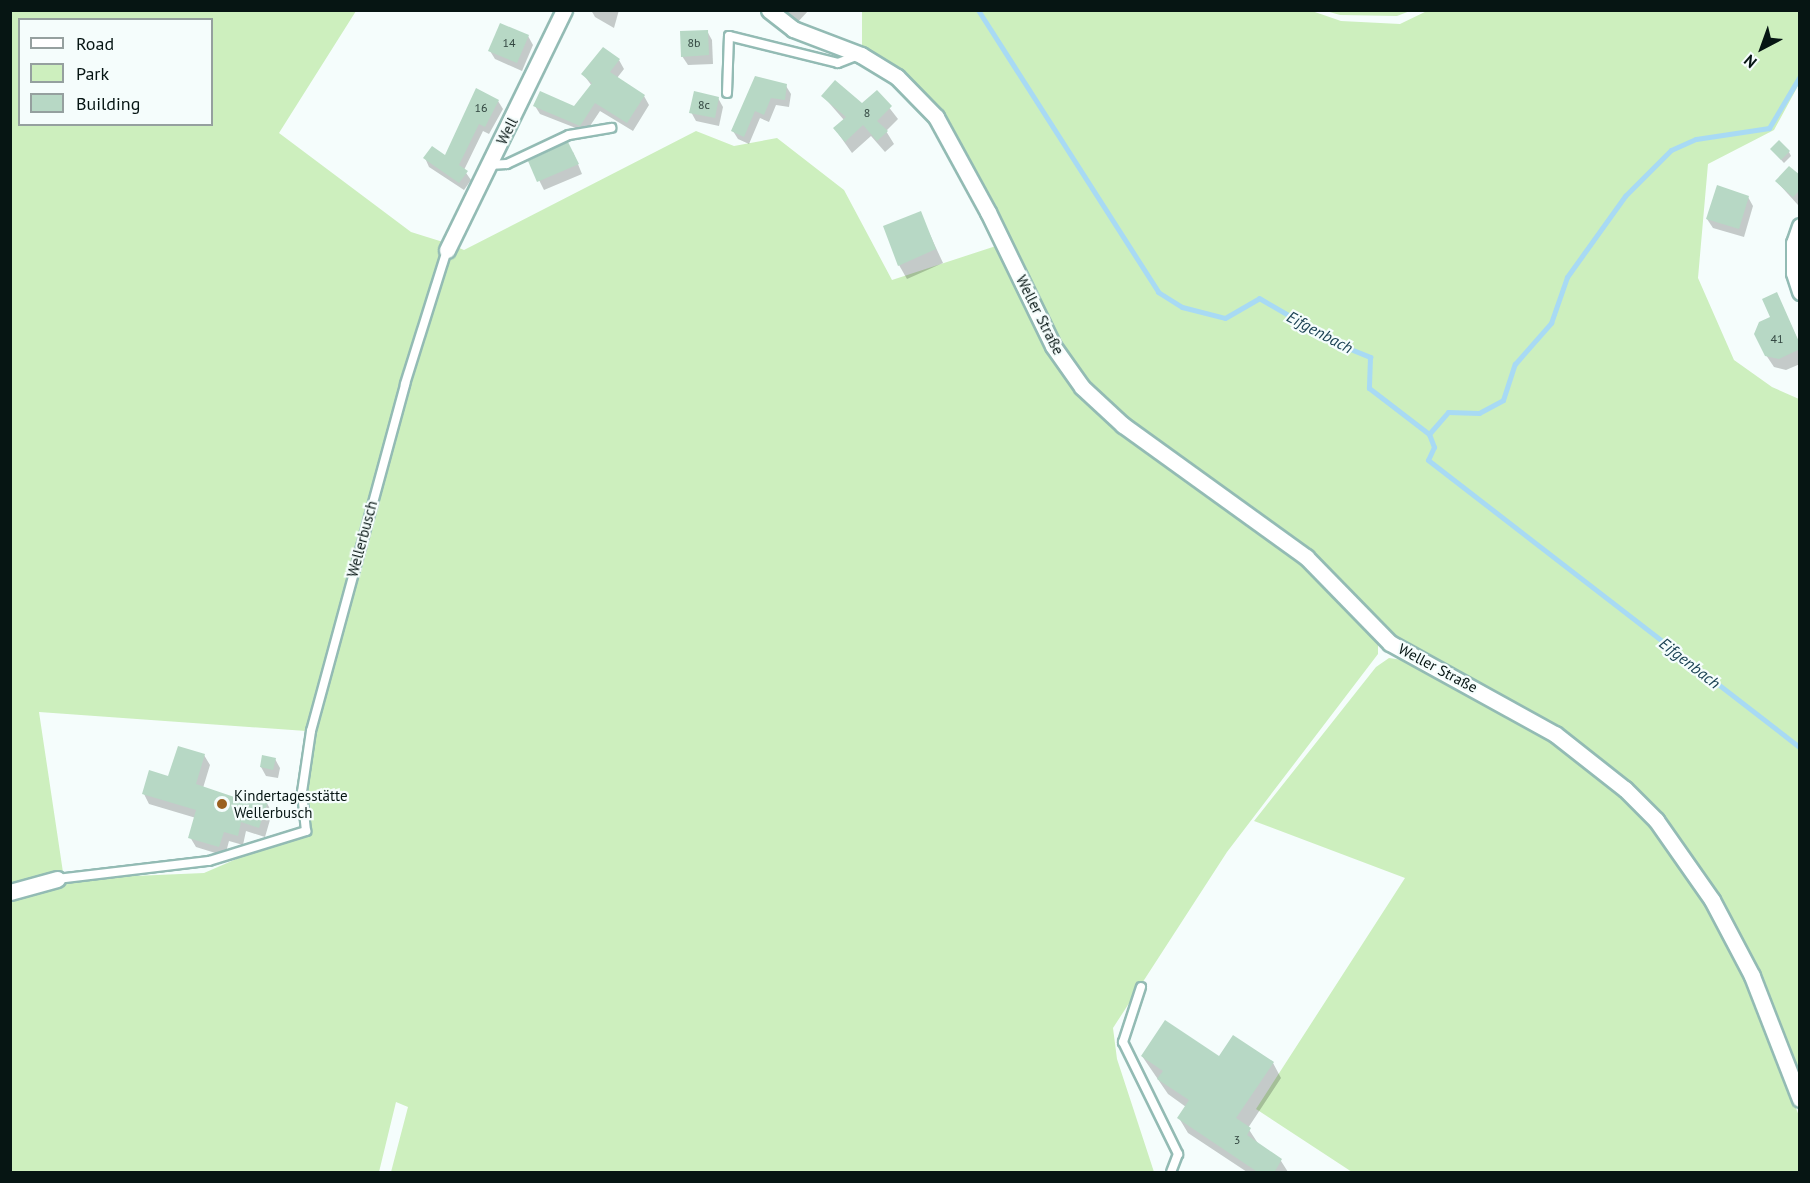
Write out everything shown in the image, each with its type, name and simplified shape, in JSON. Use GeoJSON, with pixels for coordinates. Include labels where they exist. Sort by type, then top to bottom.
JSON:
{"type":"FeatureCollection","features":[{"type":"Feature","properties":{"kind":"street","name":"Well"},"geometry":{"type":"LineString","coordinates":[[447,250],[564,10]]}},
{"type":"Feature","properties":{"kind":"street"},"geometry":{"type":"LineString","coordinates":[[769,10],[793,29],[861,55]]}},
{"type":"Feature","properties":{"kind":"street","name":"Weller Straße"},"geometry":{"type":"LineString","coordinates":[[861,55],[897,77],[936,117],[988,212],[1053,346],[1082,387],[1123,425],[1306,557],[1390,643],[1556,734],[1625,789],[1656,820],[1712,900],[1752,976],[1800,1099]]}},
{"type":"Feature","properties":{"kind":"street"},"geometry":{"type":"LineString","coordinates":[[1800,226],[1794,243],[1794,273],[1800,292]]}},
{"type":"Feature","properties":{"kind":"street"},"geometry":{"type":"LineString","coordinates":[[10,892],[57,879]]}},
{"type":"Feature","properties":{"kind":"lane"},"geometry":{"type":"LineString","coordinates":[[727,93],[729,36],[838,63],[861,55]]}},
{"type":"Feature","properties":{"kind":"lane"},"geometry":{"type":"LineString","coordinates":[[489,165],[507,164],[569,135],[611,128]]}},
{"type":"Feature","properties":{"kind":"lane","name":"Wellerbusch"},"geometry":{"type":"LineString","coordinates":[[57,879],[209,861],[306,831],[302,792],[310,731],[405,384],[447,250]]}},
{"type":"Feature","properties":{"kind":"lane"},"geometry":{"type":"LineString","coordinates":[[1141,987],[1123,1042],[1178,1154],[1172,1173]]}},
{"type":"Feature","properties":{"kind":"green space"},"geometry":{"type":"Polygon","coordinates":[[[1309,10],[1341,21],[1400,24],[1429,10],[1799,11],[1799,84],[1774,130],[1708,164],[1698,278],[1734,360],[1772,387],[1799,399],[1799,1089],[1756,976],[1629,789],[1395,639],[1306,554],[1156,448],[1083,385],[1053,343],[938,115],[862,52],[862,11],[1309,10]]]}},
{"type":"Feature","properties":{"kind":"green space"},"geometry":{"type":"Polygon","coordinates":[[[10,11],[356,11],[279,133],[411,232],[443,242],[306,731],[39,712],[64,879],[204,873],[301,831],[313,818],[306,792],[315,729],[408,385],[452,245],[464,250],[696,131],[734,146],[777,138],[844,190],[892,280],[999,245],[1079,388],[1303,560],[1378,638],[1378,654],[1227,852],[1113,1028],[1117,1059],[1154,1172],[391,1172],[408,1107],[396,1102],[379,1172],[11,1172],[10,11]]]}},
{"type":"Feature","properties":{"kind":"green space"},"geometry":{"type":"Polygon","coordinates":[[[1326,11],[1410,11],[1397,16],[1340,15],[1326,11]]]}},
{"type":"Feature","properties":{"kind":"green space"},"geometry":{"type":"Polygon","coordinates":[[[1389,658],[1403,660],[1509,712],[1554,739],[1651,823],[1708,903],[1747,979],[1799,1116],[1799,1172],[1352,1172],[1256,1109],[1405,878],[1254,821],[1376,667],[1389,658]]]}},
{"type":"Feature","properties":{"kind":"building"},"geometry":{"type":"Polygon","coordinates":[[[500,23],[529,35],[517,63],[488,51],[500,23]]]}},
{"type":"Feature","properties":{"kind":"building"},"geometry":{"type":"Polygon","coordinates":[[[708,30],[709,55],[681,57],[680,31],[708,30]]]}},
{"type":"Feature","properties":{"kind":"building"},"geometry":{"type":"Polygon","coordinates":[[[603,47],[620,59],[610,72],[645,95],[627,123],[595,103],[580,126],[533,106],[540,91],[574,106],[592,83],[581,74],[603,47]]]}},
{"type":"Feature","properties":{"kind":"building"},"geometry":{"type":"Polygon","coordinates":[[[755,76],[787,84],[785,100],[771,98],[764,115],[755,111],[744,137],[731,131],[755,76]]]}},
{"type":"Feature","properties":{"kind":"building"},"geometry":{"type":"Polygon","coordinates":[[[835,80],[862,103],[877,90],[892,106],[877,121],[888,131],[877,141],[863,125],[845,142],[833,128],[846,117],[821,96],[835,80]]]}},
{"type":"Feature","properties":{"kind":"building"},"geometry":{"type":"Polygon","coordinates":[[[476,88],[499,100],[485,127],[479,124],[459,165],[468,171],[459,183],[423,158],[432,146],[445,155],[476,88]]]}},
{"type":"Feature","properties":{"kind":"building"},"geometry":{"type":"Polygon","coordinates":[[[694,91],[719,97],[715,118],[689,113],[694,91]]]}},
{"type":"Feature","properties":{"kind":"building"},"geometry":{"type":"Polygon","coordinates":[[[1779,140],[1790,151],[1781,160],[1770,149],[1779,140]]]}},
{"type":"Feature","properties":{"kind":"building"},"geometry":{"type":"Polygon","coordinates":[[[568,142],[579,164],[537,182],[528,161],[568,142]]]}},
{"type":"Feature","properties":{"kind":"building"},"geometry":{"type":"Polygon","coordinates":[[[1789,166],[1800,175],[1800,190],[1793,197],[1775,181],[1789,166]]]}},
{"type":"Feature","properties":{"kind":"building"},"geometry":{"type":"Polygon","coordinates":[[[1717,185],[1749,196],[1739,229],[1706,219],[1717,185]]]}},
{"type":"Feature","properties":{"kind":"building"},"geometry":{"type":"Polygon","coordinates":[[[921,211],[936,249],[898,266],[883,226],[921,211]]]}},
{"type":"Feature","properties":{"kind":"building"},"geometry":{"type":"Polygon","coordinates":[[[1777,292],[1800,344],[1800,349],[1779,359],[1765,356],[1754,334],[1759,322],[1770,317],[1762,299],[1777,292]]]}},
{"type":"Feature","properties":{"kind":"building"},"geometry":{"type":"Polygon","coordinates":[[[178,746],[205,754],[196,784],[246,801],[247,795],[268,801],[259,828],[241,822],[238,836],[224,832],[219,847],[188,838],[196,810],[142,794],[149,770],[168,776],[178,746]]]}},
{"type":"Feature","properties":{"kind":"building"},"geometry":{"type":"Polygon","coordinates":[[[262,755],[276,758],[273,770],[260,767],[262,755]]]}},
{"type":"Feature","properties":{"kind":"building"},"geometry":{"type":"Polygon","coordinates":[[[1165,1020],[1219,1056],[1233,1035],[1274,1062],[1236,1118],[1251,1128],[1247,1135],[1282,1159],[1274,1173],[1259,1173],[1177,1118],[1189,1100],[1157,1079],[1163,1071],[1141,1056],[1165,1020]]]}},
{"type":"Feature","properties":{"kind":"waterway","name":"Eifgenbach"},"geometry":{"type":"LineString","coordinates":[[978,10],[1158,292],[1182,307],[1225,318],[1259,298],[1338,344],[1370,357],[1369,388],[1429,434],[1434,447],[1428,460],[1800,748]]}},
{"type":"Feature","properties":{"kind":"waterway"},"geometry":{"type":"LineString","coordinates":[[1429,434],[1448,412],[1479,413],[1503,400],[1515,364],[1551,323],[1567,277],[1625,196],[1671,150],[1696,139],[1769,128],[1800,76]]}},
{"type":"Feature","properties":{"kind":"place","name":"Kindertagesstätte Wellerbusch"},"geometry":{"type":"Point","coordinates":[222,804]}}]}
